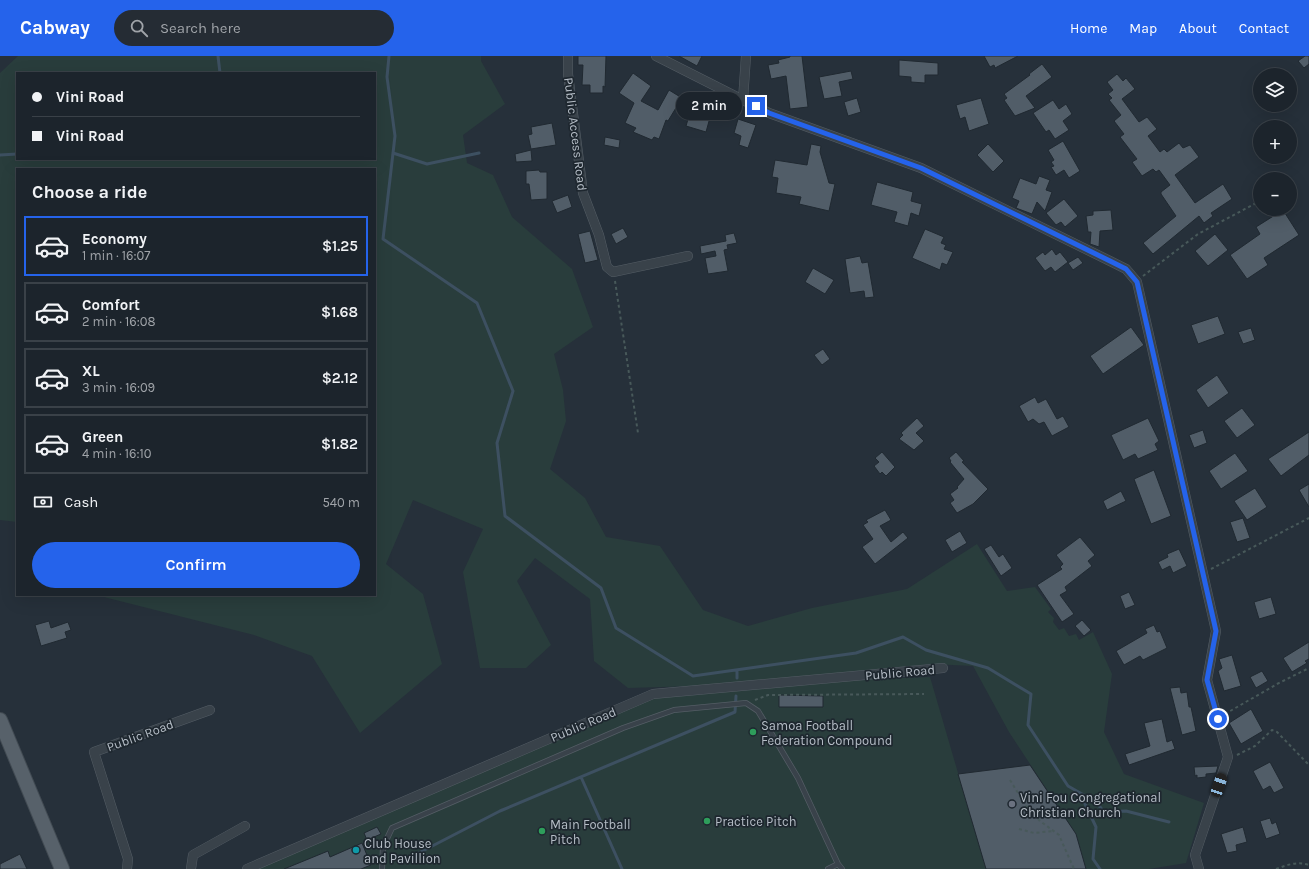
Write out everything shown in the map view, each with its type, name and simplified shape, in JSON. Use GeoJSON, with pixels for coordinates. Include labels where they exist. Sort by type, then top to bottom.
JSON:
{"type":"FeatureCollection","features":[{"type":"Feature","properties":{"kind":"main road"},"geometry":{"type":"LineString","coordinates":[[0,720],[62,869]]}},
{"type":"Feature","properties":{"kind":"street","name":"Public Access Road"},"geometry":{"type":"LineString","coordinates":[[568,56],[568,74],[583,193],[599,235],[608,267],[614,272]]}},
{"type":"Feature","properties":{"kind":"street"},"geometry":{"type":"LineString","coordinates":[[656,56],[769,113],[921,168],[1126,269],[1137,282],[1216,631],[1207,680],[1228,757],[1195,855],[1199,869]]}},
{"type":"Feature","properties":{"kind":"street"},"geometry":{"type":"LineString","coordinates":[[743,100],[746,56]]}},
{"type":"Feature","properties":{"kind":"street"},"geometry":{"type":"LineString","coordinates":[[614,272],[688,256]]}},
{"type":"Feature","properties":{"kind":"street","name":"Public Road"},"geometry":{"type":"LineString","coordinates":[[246,869],[653,694],[943,668]]}},
{"type":"Feature","properties":{"kind":"street","name":"Public Road"},"geometry":{"type":"LineString","coordinates":[[127,869],[128,859],[94,752],[210,710]]}},
{"type":"Feature","properties":{"kind":"street"},"geometry":{"type":"LineString","coordinates":[[191,869],[193,855],[245,826]]}},
{"type":"Feature","properties":{"kind":"lane"},"geometry":{"type":"LineString","coordinates":[[382,869],[383,847],[392,828],[623,728],[674,710],[734,702],[743,703],[758,711],[798,778],[838,864],[842,869]]}},
{"type":"Feature","properties":{"kind":"lane"},"geometry":{"type":"LineString","coordinates":[[828,869],[838,864]]}},
{"type":"Feature","properties":{"kind":"path"},"geometry":{"type":"LineString","coordinates":[[1137,282],[1147,271],[1198,234],[1253,205]]}},
{"type":"Feature","properties":{"kind":"path"},"geometry":{"type":"LineString","coordinates":[[614,272],[638,433]]}},
{"type":"Feature","properties":{"kind":"path"},"geometry":{"type":"LineString","coordinates":[[1203,573],[1309,518]]}},
{"type":"Feature","properties":{"kind":"path"},"geometry":{"type":"LineString","coordinates":[[1218,719],[1277,684],[1309,668]]}},
{"type":"Feature","properties":{"kind":"path"},"geometry":{"type":"LineString","coordinates":[[743,703],[768,695],[924,694]]}},
{"type":"Feature","properties":{"kind":"path"},"geometry":{"type":"LineString","coordinates":[[1228,757],[1239,755],[1255,746],[1272,730],[1277,732],[1309,765]]}},
{"type":"Feature","properties":{"kind":"path"},"geometry":{"type":"LineString","coordinates":[[1010,780],[1026,806],[1040,821],[1060,835],[1074,869]]}},
{"type":"Feature","properties":{"kind":"path"},"geometry":{"type":"LineString","coordinates":[[1019,829],[1034,833],[1054,831]]}},
{"type":"Feature","properties":{"kind":"path"},"geometry":{"type":"LineString","coordinates":[[1276,869],[1289,864],[1301,862],[1309,865]]}},
{"type":"Feature","properties":{"kind":"green space"},"geometry":{"type":"Polygon","coordinates":[[[18,56],[481,56],[481,61],[505,104],[463,135],[467,163],[493,175],[512,217],[572,269],[593,327],[554,354],[563,390],[566,421],[550,469],[585,498],[606,537],[660,546],[703,610],[748,626],[812,608],[907,589],[977,544],[1007,591],[1035,587],[1051,609],[1048,612],[1054,618],[1053,622],[1059,630],[1064,628],[1069,636],[1076,634],[1079,640],[1093,632],[1112,674],[1104,732],[1124,774],[1204,803],[1186,863],[1149,869],[1086,869],[1076,834],[1009,732],[973,666],[932,664],[872,670],[796,682],[930,677],[986,869],[258,869],[650,691],[731,685],[628,688],[594,661],[590,599],[535,558],[517,581],[551,645],[526,668],[480,668],[463,572],[483,529],[413,500],[386,564],[423,594],[442,664],[360,733],[312,656],[254,635],[100,596],[376,596],[376,168],[16,168],[16,522],[0,520],[0,73],[18,56]]]}},
{"type":"Feature","properties":{"kind":"building"},"geometry":{"type":"Polygon","coordinates":[[[578,56],[606,56],[605,87],[603,86],[603,93],[590,93],[590,85],[582,85],[583,65],[578,65],[578,56]]]}},
{"type":"Feature","properties":{"kind":"building"},"geometry":{"type":"Polygon","coordinates":[[[679,56],[702,56],[697,66],[679,56]]]}},
{"type":"Feature","properties":{"kind":"building"},"geometry":{"type":"Polygon","coordinates":[[[790,56],[802,56],[808,107],[790,109],[786,76],[771,79],[768,65],[779,63],[778,60],[790,56]]]}},
{"type":"Feature","properties":{"kind":"building"},"geometry":{"type":"Polygon","coordinates":[[[984,56],[1018,56],[995,68],[994,65],[990,67],[984,56]]]}},
{"type":"Feature","properties":{"kind":"building"},"geometry":{"type":"Polygon","coordinates":[[[1305,56],[1309,56],[1309,64],[1304,68],[1298,61],[1305,56]]]}},
{"type":"Feature","properties":{"kind":"building"},"geometry":{"type":"Polygon","coordinates":[[[899,60],[938,63],[938,75],[925,75],[925,83],[911,82],[911,77],[899,76],[899,60]]]}},
{"type":"Feature","properties":{"kind":"building"},"geometry":{"type":"Polygon","coordinates":[[[1042,64],[1052,77],[1026,96],[1035,108],[1015,116],[1004,100],[1007,98],[1004,94],[1042,64]]]}},
{"type":"Feature","properties":{"kind":"building"},"geometry":{"type":"Polygon","coordinates":[[[851,71],[853,79],[839,82],[842,96],[824,99],[819,77],[851,71]]]}},
{"type":"Feature","properties":{"kind":"building"},"geometry":{"type":"Polygon","coordinates":[[[633,73],[651,86],[641,101],[658,110],[669,90],[682,98],[668,121],[666,120],[659,139],[654,137],[652,140],[633,132],[636,128],[625,123],[634,103],[619,93],[633,73]]]}},
{"type":"Feature","properties":{"kind":"building"},"geometry":{"type":"Polygon","coordinates":[[[1117,74],[1123,81],[1126,78],[1135,89],[1122,99],[1139,122],[1147,117],[1157,129],[1148,136],[1160,152],[1164,149],[1167,152],[1179,143],[1183,148],[1190,145],[1199,157],[1175,175],[1195,203],[1223,184],[1232,199],[1211,213],[1213,216],[1204,223],[1199,216],[1153,254],[1143,243],[1176,216],[1161,194],[1161,192],[1170,185],[1159,170],[1156,172],[1153,169],[1142,176],[1132,162],[1137,159],[1120,137],[1124,134],[1114,121],[1121,115],[1109,100],[1112,98],[1108,94],[1113,90],[1107,82],[1117,74]]]}},
{"type":"Feature","properties":{"kind":"building"},"geometry":{"type":"Polygon","coordinates":[[[710,98],[724,103],[719,117],[711,114],[706,132],[686,126],[691,109],[696,111],[698,104],[707,107],[710,98]]]}},
{"type":"Feature","properties":{"kind":"building"},"geometry":{"type":"Polygon","coordinates":[[[857,98],[861,112],[848,116],[844,102],[857,98]]]}},
{"type":"Feature","properties":{"kind":"building"},"geometry":{"type":"Polygon","coordinates":[[[981,98],[989,124],[969,131],[965,117],[960,119],[956,105],[981,98]]]}},
{"type":"Feature","properties":{"kind":"building"},"geometry":{"type":"Polygon","coordinates":[[[1053,100],[1059,109],[1066,104],[1072,114],[1063,121],[1069,130],[1055,139],[1049,130],[1046,132],[1033,113],[1053,100]]]}},
{"type":"Feature","properties":{"kind":"building"},"geometry":{"type":"Polygon","coordinates":[[[738,119],[756,125],[748,148],[739,145],[741,136],[734,133],[738,119]]]}},
{"type":"Feature","properties":{"kind":"building"},"geometry":{"type":"Polygon","coordinates":[[[552,123],[556,145],[531,149],[528,135],[532,134],[531,127],[552,123]]]}},
{"type":"Feature","properties":{"kind":"building"},"geometry":{"type":"Polygon","coordinates":[[[605,137],[620,140],[619,148],[604,145],[605,137]]]}},
{"type":"Feature","properties":{"kind":"building"},"geometry":{"type":"Polygon","coordinates":[[[1063,141],[1080,171],[1069,178],[1064,170],[1056,175],[1051,167],[1054,166],[1051,162],[1054,160],[1048,150],[1063,141]]]}},
{"type":"Feature","properties":{"kind":"building"},"geometry":{"type":"Polygon","coordinates":[[[811,144],[821,146],[820,152],[829,183],[835,184],[829,211],[799,204],[801,197],[776,193],[778,178],[772,177],[775,160],[807,165],[811,144]]]}},
{"type":"Feature","properties":{"kind":"building"},"geometry":{"type":"Polygon","coordinates":[[[988,144],[1004,161],[993,172],[977,155],[988,144]]]}},
{"type":"Feature","properties":{"kind":"building"},"geometry":{"type":"Polygon","coordinates":[[[531,150],[532,161],[516,162],[515,154],[531,150]]]}},
{"type":"Feature","properties":{"kind":"building"},"geometry":{"type":"Polygon","coordinates":[[[539,170],[540,172],[547,172],[547,199],[531,200],[529,184],[526,184],[526,171],[539,170]]]}},
{"type":"Feature","properties":{"kind":"building"},"geometry":{"type":"Polygon","coordinates":[[[1039,176],[1050,180],[1046,190],[1052,192],[1045,211],[1037,202],[1032,214],[1016,208],[1019,201],[1012,198],[1020,178],[1036,184],[1039,176]]]}},
{"type":"Feature","properties":{"kind":"building"},"geometry":{"type":"Polygon","coordinates":[[[877,182],[913,192],[911,201],[922,204],[919,216],[911,213],[908,226],[894,222],[897,212],[871,205],[877,182]]]}},
{"type":"Feature","properties":{"kind":"building"},"geometry":{"type":"Polygon","coordinates":[[[568,195],[572,207],[557,213],[552,201],[568,195]]]}},
{"type":"Feature","properties":{"kind":"building"},"geometry":{"type":"Polygon","coordinates":[[[1064,199],[1078,216],[1065,227],[1061,222],[1056,225],[1046,213],[1064,199]]]}},
{"type":"Feature","properties":{"kind":"building"},"geometry":{"type":"Polygon","coordinates":[[[1111,210],[1113,230],[1100,231],[1099,247],[1090,244],[1091,232],[1088,232],[1086,216],[1093,215],[1093,211],[1111,210]]]}},
{"type":"Feature","properties":{"kind":"building"},"geometry":{"type":"Polygon","coordinates":[[[1273,216],[1287,216],[1299,235],[1264,258],[1268,265],[1247,279],[1230,255],[1260,234],[1256,227],[1273,216]]]}},
{"type":"Feature","properties":{"kind":"building"},"geometry":{"type":"Polygon","coordinates":[[[623,228],[628,237],[616,244],[611,234],[623,228]]]}},
{"type":"Feature","properties":{"kind":"building"},"geometry":{"type":"Polygon","coordinates":[[[925,229],[944,237],[941,243],[946,245],[944,249],[953,252],[947,265],[942,263],[940,270],[912,258],[925,229]]]}},
{"type":"Feature","properties":{"kind":"building"},"geometry":{"type":"Polygon","coordinates":[[[590,231],[598,260],[585,263],[578,234],[590,231]]]}},
{"type":"Feature","properties":{"kind":"building"},"geometry":{"type":"Polygon","coordinates":[[[734,233],[737,243],[727,245],[728,249],[724,250],[728,271],[708,274],[705,258],[716,256],[715,251],[701,254],[700,246],[726,241],[725,235],[734,233]]]}},
{"type":"Feature","properties":{"kind":"building"},"geometry":{"type":"Polygon","coordinates":[[[1215,234],[1228,250],[1208,266],[1195,251],[1215,234]]]}},
{"type":"Feature","properties":{"kind":"building"},"geometry":{"type":"Polygon","coordinates":[[[1052,249],[1056,255],[1060,252],[1068,262],[1055,272],[1051,267],[1045,271],[1035,258],[1043,252],[1045,255],[1052,249]]]}},
{"type":"Feature","properties":{"kind":"building"},"geometry":{"type":"Polygon","coordinates":[[[860,256],[862,263],[868,262],[874,297],[865,298],[864,291],[850,293],[845,259],[860,256]]]}},
{"type":"Feature","properties":{"kind":"building"},"geometry":{"type":"Polygon","coordinates":[[[1078,257],[1083,263],[1073,270],[1068,263],[1078,257]]]}},
{"type":"Feature","properties":{"kind":"building"},"geometry":{"type":"Polygon","coordinates":[[[813,268],[834,280],[825,294],[805,282],[813,268]]]}},
{"type":"Feature","properties":{"kind":"building"},"geometry":{"type":"Polygon","coordinates":[[[1218,316],[1225,334],[1198,344],[1191,325],[1218,316]]]}},
{"type":"Feature","properties":{"kind":"building"},"geometry":{"type":"Polygon","coordinates":[[[1131,327],[1144,345],[1103,374],[1090,356],[1131,327]]]}},
{"type":"Feature","properties":{"kind":"building"},"geometry":{"type":"Polygon","coordinates":[[[1251,328],[1255,340],[1243,344],[1238,332],[1251,328]]]}},
{"type":"Feature","properties":{"kind":"building"},"geometry":{"type":"Polygon","coordinates":[[[823,349],[830,359],[822,365],[814,355],[823,349]]]}},
{"type":"Feature","properties":{"kind":"building"},"geometry":{"type":"Polygon","coordinates":[[[1217,375],[1229,393],[1208,408],[1196,390],[1217,375]]]}},
{"type":"Feature","properties":{"kind":"building"},"geometry":{"type":"Polygon","coordinates":[[[1035,397],[1038,403],[1046,399],[1057,419],[1063,416],[1069,427],[1052,436],[1044,422],[1039,424],[1033,419],[1028,422],[1019,406],[1035,397]]]}},
{"type":"Feature","properties":{"kind":"building"},"geometry":{"type":"Polygon","coordinates":[[[1242,408],[1255,425],[1237,438],[1224,421],[1242,408]]]}},
{"type":"Feature","properties":{"kind":"building"},"geometry":{"type":"Polygon","coordinates":[[[917,418],[924,426],[916,433],[924,441],[914,450],[899,439],[903,435],[901,433],[917,418]]]}},
{"type":"Feature","properties":{"kind":"building"},"geometry":{"type":"Polygon","coordinates":[[[1148,418],[1159,441],[1155,444],[1158,450],[1138,459],[1135,454],[1123,460],[1111,435],[1148,418]]]}},
{"type":"Feature","properties":{"kind":"building"},"geometry":{"type":"Polygon","coordinates":[[[1203,430],[1207,443],[1194,448],[1189,435],[1203,430]]]}},
{"type":"Feature","properties":{"kind":"building"},"geometry":{"type":"Polygon","coordinates":[[[1309,432],[1309,455],[1281,476],[1268,459],[1309,432]]]}},
{"type":"Feature","properties":{"kind":"building"},"geometry":{"type":"Polygon","coordinates":[[[882,452],[895,467],[886,476],[882,472],[880,474],[874,466],[879,462],[875,458],[882,452]]]}},
{"type":"Feature","properties":{"kind":"building"},"geometry":{"type":"Polygon","coordinates":[[[956,452],[964,461],[962,462],[988,489],[973,504],[957,513],[950,503],[954,500],[950,494],[958,488],[957,487],[964,479],[950,462],[951,461],[949,458],[956,452]]]}},
{"type":"Feature","properties":{"kind":"building"},"geometry":{"type":"Polygon","coordinates":[[[1235,453],[1248,471],[1221,489],[1209,471],[1235,453]]]}},
{"type":"Feature","properties":{"kind":"building"},"geometry":{"type":"Polygon","coordinates":[[[1154,470],[1171,516],[1151,524],[1134,479],[1154,470]]]}},
{"type":"Feature","properties":{"kind":"building"},"geometry":{"type":"Polygon","coordinates":[[[1309,484],[1309,507],[1299,490],[1309,484]]]}},
{"type":"Feature","properties":{"kind":"building"},"geometry":{"type":"Polygon","coordinates":[[[1255,488],[1267,507],[1247,520],[1234,501],[1255,488]]]}},
{"type":"Feature","properties":{"kind":"building"},"geometry":{"type":"Polygon","coordinates":[[[1121,491],[1126,501],[1107,510],[1103,501],[1121,491]]]}},
{"type":"Feature","properties":{"kind":"building"},"geometry":{"type":"Polygon","coordinates":[[[885,510],[891,520],[880,526],[891,542],[903,532],[908,538],[875,564],[862,547],[873,539],[863,525],[868,522],[866,520],[885,510]]]}},
{"type":"Feature","properties":{"kind":"building"},"geometry":{"type":"Polygon","coordinates":[[[1243,518],[1250,538],[1237,542],[1230,522],[1243,518]]]}},
{"type":"Feature","properties":{"kind":"building"},"geometry":{"type":"Polygon","coordinates":[[[960,531],[967,543],[952,552],[945,540],[960,531]]]}},
{"type":"Feature","properties":{"kind":"building"},"geometry":{"type":"Polygon","coordinates":[[[1080,537],[1095,555],[1088,561],[1092,566],[1065,587],[1067,591],[1060,595],[1074,614],[1062,622],[1037,585],[1062,569],[1060,567],[1063,564],[1056,555],[1080,537]]]}},
{"type":"Feature","properties":{"kind":"building"},"geometry":{"type":"Polygon","coordinates":[[[991,545],[999,557],[1003,554],[1012,568],[1001,576],[984,549],[991,545]]]}},
{"type":"Feature","properties":{"kind":"building"},"geometry":{"type":"Polygon","coordinates":[[[1179,549],[1187,566],[1173,573],[1170,566],[1162,570],[1158,562],[1168,557],[1167,554],[1179,549]]]}},
{"type":"Feature","properties":{"kind":"building"},"geometry":{"type":"Polygon","coordinates":[[[1129,592],[1135,605],[1125,609],[1120,596],[1129,592]]]}},
{"type":"Feature","properties":{"kind":"building"},"geometry":{"type":"Polygon","coordinates":[[[1271,597],[1276,614],[1259,619],[1254,602],[1271,597]]]}},
{"type":"Feature","properties":{"kind":"building"},"geometry":{"type":"Polygon","coordinates":[[[1082,620],[1091,630],[1084,636],[1075,626],[1082,620]]]}},
{"type":"Feature","properties":{"kind":"building"},"geometry":{"type":"Polygon","coordinates":[[[49,621],[51,628],[68,622],[71,630],[65,632],[67,638],[41,646],[35,625],[49,621]]]}},
{"type":"Feature","properties":{"kind":"building"},"geometry":{"type":"Polygon","coordinates":[[[1154,625],[1157,632],[1160,631],[1167,648],[1143,660],[1140,656],[1124,665],[1116,651],[1147,633],[1145,629],[1154,625]]]}},
{"type":"Feature","properties":{"kind":"building"},"geometry":{"type":"Polygon","coordinates":[[[1309,642],[1309,659],[1305,661],[1307,663],[1292,672],[1283,658],[1309,642]]]}},
{"type":"Feature","properties":{"kind":"building"},"geometry":{"type":"Polygon","coordinates":[[[1232,655],[1241,686],[1224,691],[1218,671],[1222,668],[1219,659],[1232,655]]]}},
{"type":"Feature","properties":{"kind":"building"},"geometry":{"type":"Polygon","coordinates":[[[1262,671],[1268,681],[1256,688],[1250,677],[1262,671]]]}},
{"type":"Feature","properties":{"kind":"building"},"geometry":{"type":"Polygon","coordinates":[[[1180,687],[1181,693],[1187,692],[1189,707],[1191,707],[1196,731],[1182,735],[1170,688],[1180,687]]]}},
{"type":"Feature","properties":{"kind":"building"},"geometry":{"type":"Polygon","coordinates":[[[779,695],[823,696],[823,707],[779,707],[779,695]]]}},
{"type":"Feature","properties":{"kind":"building"},"geometry":{"type":"Polygon","coordinates":[[[1251,709],[1263,731],[1241,744],[1229,723],[1251,709]]]}},
{"type":"Feature","properties":{"kind":"building"},"geometry":{"type":"Polygon","coordinates":[[[1162,719],[1167,742],[1172,740],[1175,749],[1129,765],[1125,754],[1150,746],[1144,723],[1162,719]]]}},
{"type":"Feature","properties":{"kind":"building"},"geometry":{"type":"Polygon","coordinates":[[[1270,762],[1284,788],[1274,793],[1270,786],[1263,790],[1253,771],[1270,762]]]}},
{"type":"Feature","properties":{"kind":"building","name":"Vini Fou Congregational Christian Church"},"geometry":{"type":"Polygon","coordinates":[[[1030,765],[1076,834],[1086,869],[986,869],[958,774],[1030,765]]]}},
{"type":"Feature","properties":{"kind":"building"},"geometry":{"type":"Polygon","coordinates":[[[1218,766],[1216,773],[1206,774],[1206,777],[1197,778],[1197,775],[1195,776],[1194,767],[1218,766]]]}},
{"type":"Feature","properties":{"kind":"building"},"geometry":{"type":"Polygon","coordinates":[[[1270,818],[1272,824],[1276,822],[1280,834],[1266,839],[1260,821],[1270,818]]]}},
{"type":"Feature","properties":{"kind":"building"},"geometry":{"type":"Polygon","coordinates":[[[377,827],[381,834],[367,840],[364,833],[377,827]]]}},
{"type":"Feature","properties":{"kind":"building"},"geometry":{"type":"Polygon","coordinates":[[[1243,827],[1247,842],[1236,845],[1237,851],[1227,853],[1221,834],[1243,827]]]}},
{"type":"Feature","properties":{"kind":"building"},"geometry":{"type":"Polygon","coordinates":[[[362,843],[371,865],[361,869],[284,869],[328,851],[330,857],[362,843]]]}},
{"type":"Feature","properties":{"kind":"building"},"geometry":{"type":"Polygon","coordinates":[[[20,854],[27,869],[0,869],[0,864],[20,854]]]}},
{"type":"Feature","properties":{"kind":"waterway"},"geometry":{"type":"LineString","coordinates":[[218,56],[220,72]]}},
{"type":"Feature","properties":{"kind":"waterway"},"geometry":{"type":"LineString","coordinates":[[389,56],[387,77],[395,136],[383,239],[477,303],[513,391],[497,443],[505,516],[601,588],[616,628],[693,676],[856,653],[903,637],[926,650],[988,668],[1031,694],[1028,725],[1068,786],[1096,802],[1104,812],[1126,811],[1169,822]]}},
{"type":"Feature","properties":{"kind":"waterway"},"geometry":{"type":"LineString","coordinates":[[393,153],[427,164],[479,153]]}},
{"type":"Feature","properties":{"kind":"waterway"},"geometry":{"type":"LineString","coordinates":[[0,155],[16,154]]}},
{"type":"Feature","properties":{"kind":"waterway"},"geometry":{"type":"LineString","coordinates":[[737,670],[737,678]]}},
{"type":"Feature","properties":{"kind":"waterway"},"geometry":{"type":"LineString","coordinates":[[409,858],[500,811],[735,712],[736,696]]}},
{"type":"Feature","properties":{"kind":"waterway"},"geometry":{"type":"LineString","coordinates":[[581,777],[622,869]]}},
{"type":"Feature","properties":{"kind":"waterway"},"geometry":{"type":"LineString","coordinates":[[1080,793],[1096,827],[1093,859],[1100,869]]}},
{"type":"Feature","properties":{"kind":"place","name":"Samoa Football Federation Compound"},"geometry":{"type":"Point","coordinates":[753,732]}},
{"type":"Feature","properties":{"kind":"place","name":"Vini Fou Congregational Christian Church"},"geometry":{"type":"Point","coordinates":[1012,804]}},
{"type":"Feature","properties":{"kind":"place","name":"Practice Pitch"},"geometry":{"type":"Point","coordinates":[707,821]}},
{"type":"Feature","properties":{"kind":"place","name":"Main Football Pitch"},"geometry":{"type":"Point","coordinates":[542,831]}},
{"type":"Feature","properties":{"kind":"place","name":"Club House and Pavillion"},"geometry":{"type":"Point","coordinates":[356,850]}},
{"type":"Feature","properties":{"kind":"route"},"geometry":{"type":"LineString","coordinates":[[756,106],[769,113],[921,168],[1126,269],[1137,282],[1216,631],[1207,680],[1218,719]]}}]}
